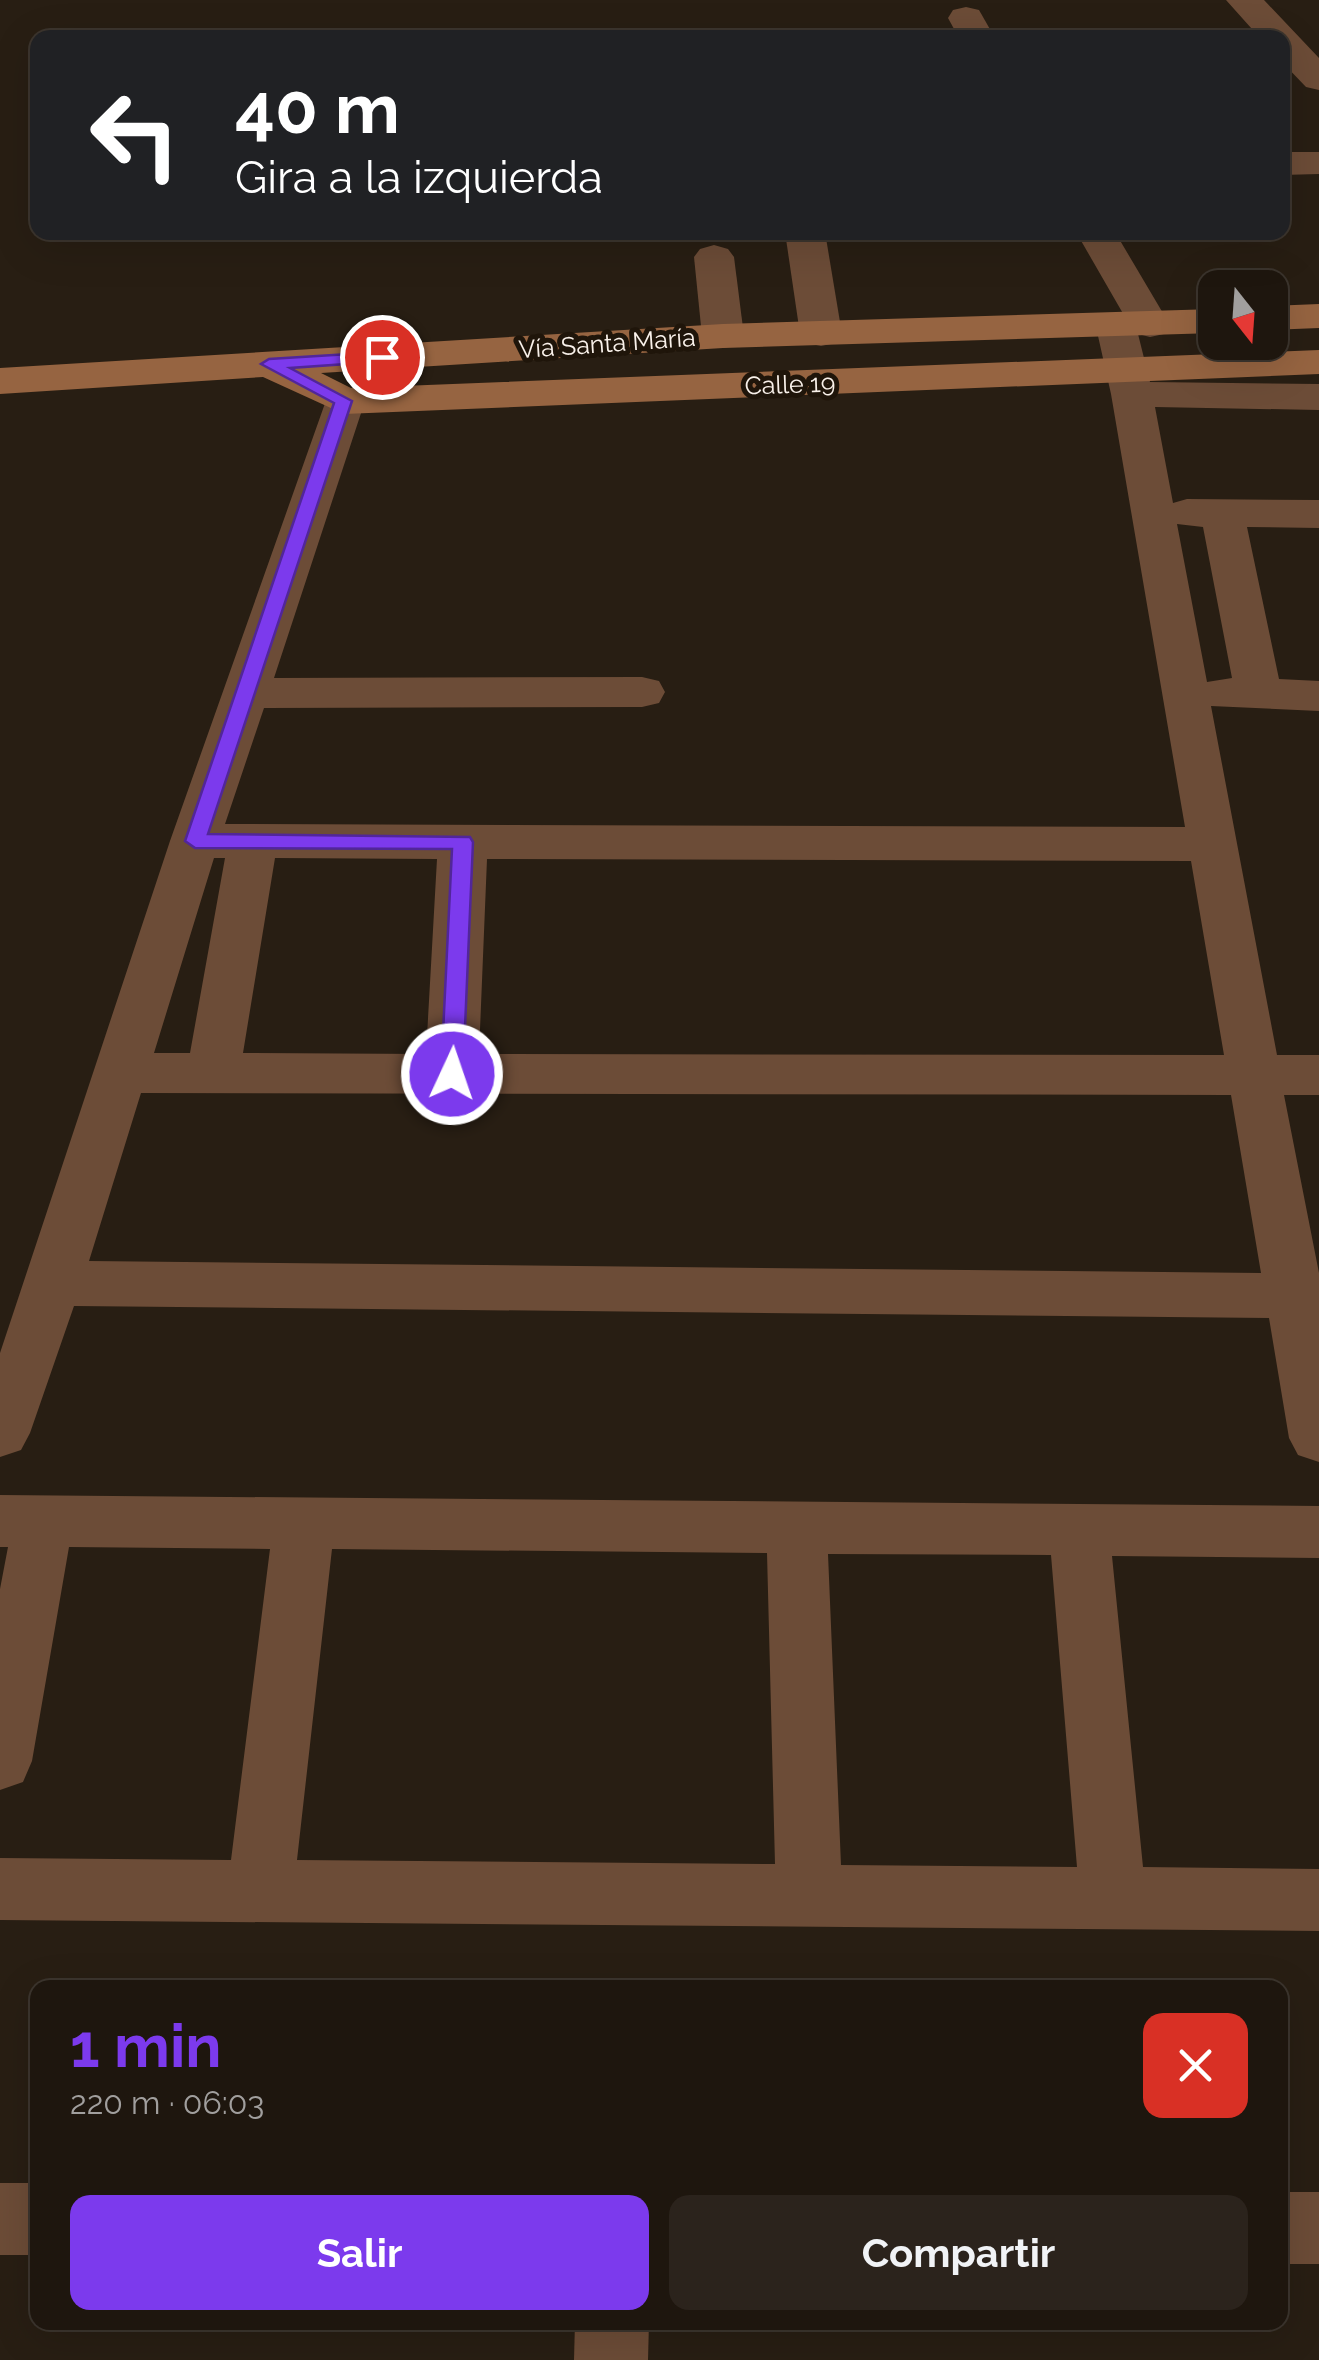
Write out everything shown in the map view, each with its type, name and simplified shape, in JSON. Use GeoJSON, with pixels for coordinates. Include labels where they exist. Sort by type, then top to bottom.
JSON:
{"type":"FeatureCollection","features":[{"type":"Feature","properties":{"kind":"main road"},"geometry":{"type":"LineString","coordinates":[[1288,317],[1319,316]]}},
{"type":"Feature","properties":{"kind":"main road","name":"Vía Santa María"},"geometry":{"type":"LineString","coordinates":[[0,382],[723,336],[821,334],[1132,354],[1198,329]]}},
{"type":"Feature","properties":{"kind":"main road","name":"Calle 19"},"geometry":{"type":"LineString","coordinates":[[269,364],[344,401],[1132,354],[1319,362]]}},
{"type":"Feature","properties":{"kind":"street"},"geometry":{"type":"LineString","coordinates":[[1244,0],[1269,30]]}},
{"type":"Feature","properties":{"kind":"street"},"geometry":{"type":"LineString","coordinates":[[1290,51],[1319,78]]}},
{"type":"Feature","properties":{"kind":"street"},"geometry":{"type":"LineString","coordinates":[[1290,164],[1319,163]]}},
{"type":"Feature","properties":{"kind":"street"},"geometry":{"type":"LineString","coordinates":[[806,240],[821,334]]}},
{"type":"Feature","properties":{"kind":"street"},"geometry":{"type":"LineString","coordinates":[[1097,240],[1132,354],[1153,513],[1253,1074],[1307,1296],[1319,1438]]}},
{"type":"Feature","properties":{"kind":"street"},"geometry":{"type":"LineString","coordinates":[[714,258],[723,336]]}},
{"type":"Feature","properties":{"kind":"street"},"geometry":{"type":"LineString","coordinates":[[1132,354],[1319,397]]}},
{"type":"Feature","properties":{"kind":"street"},"geometry":{"type":"LineString","coordinates":[[0,1434],[54,1283],[195,841],[344,401]]}},
{"type":"Feature","properties":{"kind":"street"},"geometry":{"type":"LineString","coordinates":[[1153,513],[1319,514]]}},
{"type":"Feature","properties":{"kind":"street"},"geometry":{"type":"LineString","coordinates":[[1222,514],[1259,695]]}},
{"type":"Feature","properties":{"kind":"street"},"geometry":{"type":"LineString","coordinates":[[1185,691],[1319,696]]}},
{"type":"Feature","properties":{"kind":"street"},"geometry":{"type":"LineString","coordinates":[[248,693],[642,692]]}},
{"type":"Feature","properties":{"kind":"street"},"geometry":{"type":"LineString","coordinates":[[195,841],[1213,844]]}},
{"type":"Feature","properties":{"kind":"street"},"geometry":{"type":"LineString","coordinates":[[213,1074],[252,842]]}},
{"type":"Feature","properties":{"kind":"street"},"geometry":{"type":"LineString","coordinates":[[452,1074],[462,842]]}},
{"type":"Feature","properties":{"kind":"street"},"geometry":{"type":"LineString","coordinates":[[122,1074],[1319,1074]]}},
{"type":"Feature","properties":{"kind":"street"},"geometry":{"type":"LineString","coordinates":[[54,1283],[1307,1296]]}},
{"type":"Feature","properties":{"kind":"street"},"geometry":{"type":"LineString","coordinates":[[0,1761],[22,1521],[1319,1532]]}},
{"type":"Feature","properties":{"kind":"street"},"geometry":{"type":"LineString","coordinates":[[260,1892],[304,1524]]}},
{"type":"Feature","properties":{"kind":"street"},"geometry":{"type":"LineString","coordinates":[[796,1528],[809,1896]]}},
{"type":"Feature","properties":{"kind":"street"},"geometry":{"type":"LineString","coordinates":[[1079,1530],[1113,1899]]}},
{"type":"Feature","properties":{"kind":"street"},"geometry":{"type":"LineString","coordinates":[[0,1889],[1319,1900]]}},
{"type":"Feature","properties":{"kind":"street"},"geometry":{"type":"LineString","coordinates":[[0,2219],[30,2219]]}},
{"type":"Feature","properties":{"kind":"street"},"geometry":{"type":"LineString","coordinates":[[1288,2228],[1319,2228]]}},
{"type":"Feature","properties":{"kind":"street"},"geometry":{"type":"LineString","coordinates":[[611,2360],[612,2330]]}},
{"type":"Feature","properties":{"kind":"route"},"geometry":{"type":"LineString","coordinates":[[382,357],[269,364],[344,401],[195,841],[462,842],[452,1074]]}}]}
